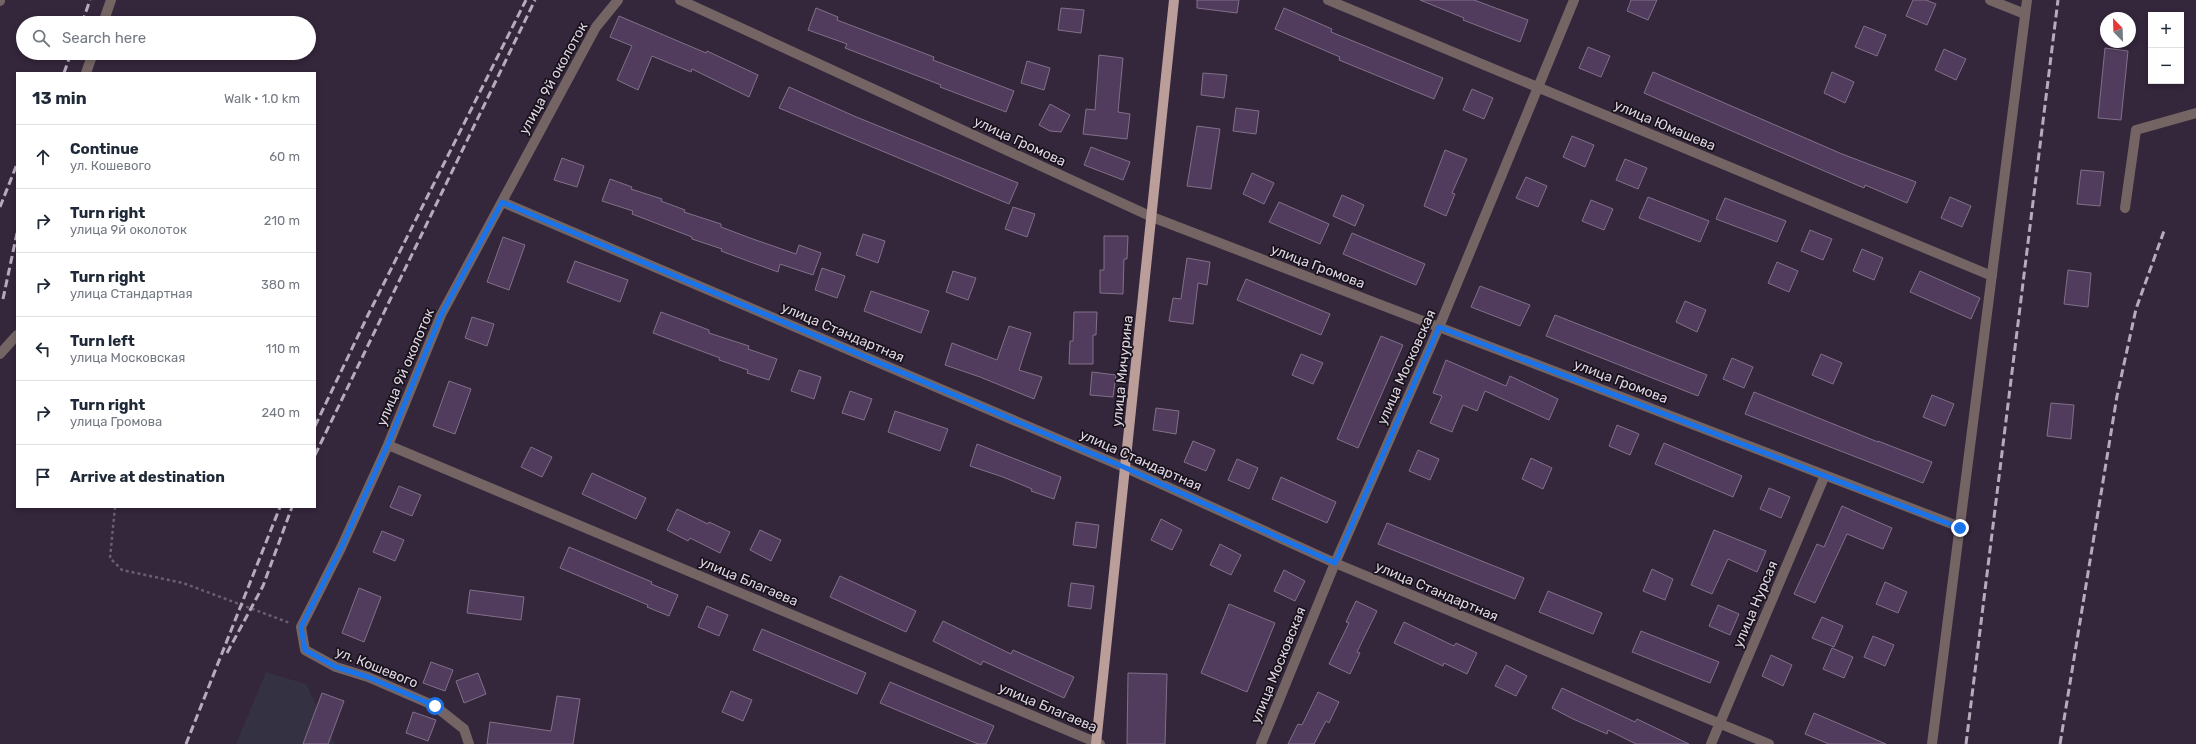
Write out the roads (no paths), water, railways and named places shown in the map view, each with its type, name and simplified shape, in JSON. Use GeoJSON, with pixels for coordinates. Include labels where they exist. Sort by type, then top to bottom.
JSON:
{"type":"FeatureCollection","features":[{"type":"Feature","properties":{"kind":"main road","name":"улица Мичурина"},"geometry":{"type":"LineString","coordinates":[[1097,743],[1174,0]]}},
{"type":"Feature","properties":{"kind":"street"},"geometry":{"type":"LineString","coordinates":[[105,16],[111,0]]}},
{"type":"Feature","properties":{"kind":"street","name":"улица 9й околоток"},"geometry":{"type":"LineString","coordinates":[[305,650],[301,627],[341,548],[388,444],[441,315],[596,27],[618,0]]}},
{"type":"Feature","properties":{"kind":"street","name":"улица Громова"},"geometry":{"type":"LineString","coordinates":[[680,0],[1152,217],[1960,528]]}},
{"type":"Feature","properties":{"kind":"street","name":"улица Юмашева"},"geometry":{"type":"LineString","coordinates":[[1328,0],[1992,276]]}},
{"type":"Feature","properties":{"kind":"street","name":"улица Московская"},"geometry":{"type":"LineString","coordinates":[[1261,744],[1335,563],[1439,327],[1574,0]]}},
{"type":"Feature","properties":{"kind":"street"},"geometry":{"type":"LineString","coordinates":[[1990,0],[2025,14]]}},
{"type":"Feature","properties":{"kind":"street"},"geometry":{"type":"LineString","coordinates":[[1932,744],[2027,0]]}},
{"type":"Feature","properties":{"kind":"street"},"geometry":{"type":"LineString","coordinates":[[86,72],[91,60]]}},
{"type":"Feature","properties":{"kind":"street"},"geometry":{"type":"LineString","coordinates":[[2125,208],[2136,130],[2196,113]]}},
{"type":"Feature","properties":{"kind":"street","name":"улица Стандартная"},"geometry":{"type":"LineString","coordinates":[[502,202],[1126,468],[1335,563],[1769,744]]}},
{"type":"Feature","properties":{"kind":"street"},"geometry":{"type":"LineString","coordinates":[[0,354],[16,336]]}},
{"type":"Feature","properties":{"kind":"street","name":"улица Благаева"},"geometry":{"type":"LineString","coordinates":[[388,444],[1097,743]]}},
{"type":"Feature","properties":{"kind":"street","name":"улица Нурсая"},"geometry":{"type":"LineString","coordinates":[[1711,744],[1825,475]]}},
{"type":"Feature","properties":{"kind":"street","name":"ул. Кошевого"},"geometry":{"type":"LineString","coordinates":[[305,650],[336,667],[368,677],[435,706],[464,729],[469,744]]}},
{"type":"Feature","properties":{"kind":"railway"},"geometry":{"type":"LineString","coordinates":[[84,16],[90,0]]}},
{"type":"Feature","properties":{"kind":"railway"},"geometry":{"type":"LineString","coordinates":[[316,424],[368,315],[526,0]]}},
{"type":"Feature","properties":{"kind":"railway"},"geometry":{"type":"LineString","coordinates":[[316,453],[535,0]]}},
{"type":"Feature","properties":{"kind":"railway"},"geometry":{"type":"LineString","coordinates":[[1966,744],[2058,0]]}},
{"type":"Feature","properties":{"kind":"railway"},"geometry":{"type":"LineString","coordinates":[[64,72],[69,60]]}},
{"type":"Feature","properties":{"kind":"railway"},"geometry":{"type":"LineString","coordinates":[[0,207],[16,167]]}},
{"type":"Feature","properties":{"kind":"railway"},"geometry":{"type":"LineString","coordinates":[[2060,744],[2117,396],[2136,309],[2164,231]]}},
{"type":"Feature","properties":{"kind":"railway"},"geometry":{"type":"LineString","coordinates":[[3,299],[16,238]]}},
{"type":"Feature","properties":{"kind":"railway"},"geometry":{"type":"LineString","coordinates":[[186,744],[280,508]]}},
{"type":"Feature","properties":{"kind":"railway"},"geometry":{"type":"LineString","coordinates":[[227,653],[263,586],[292,508]]}}]}
